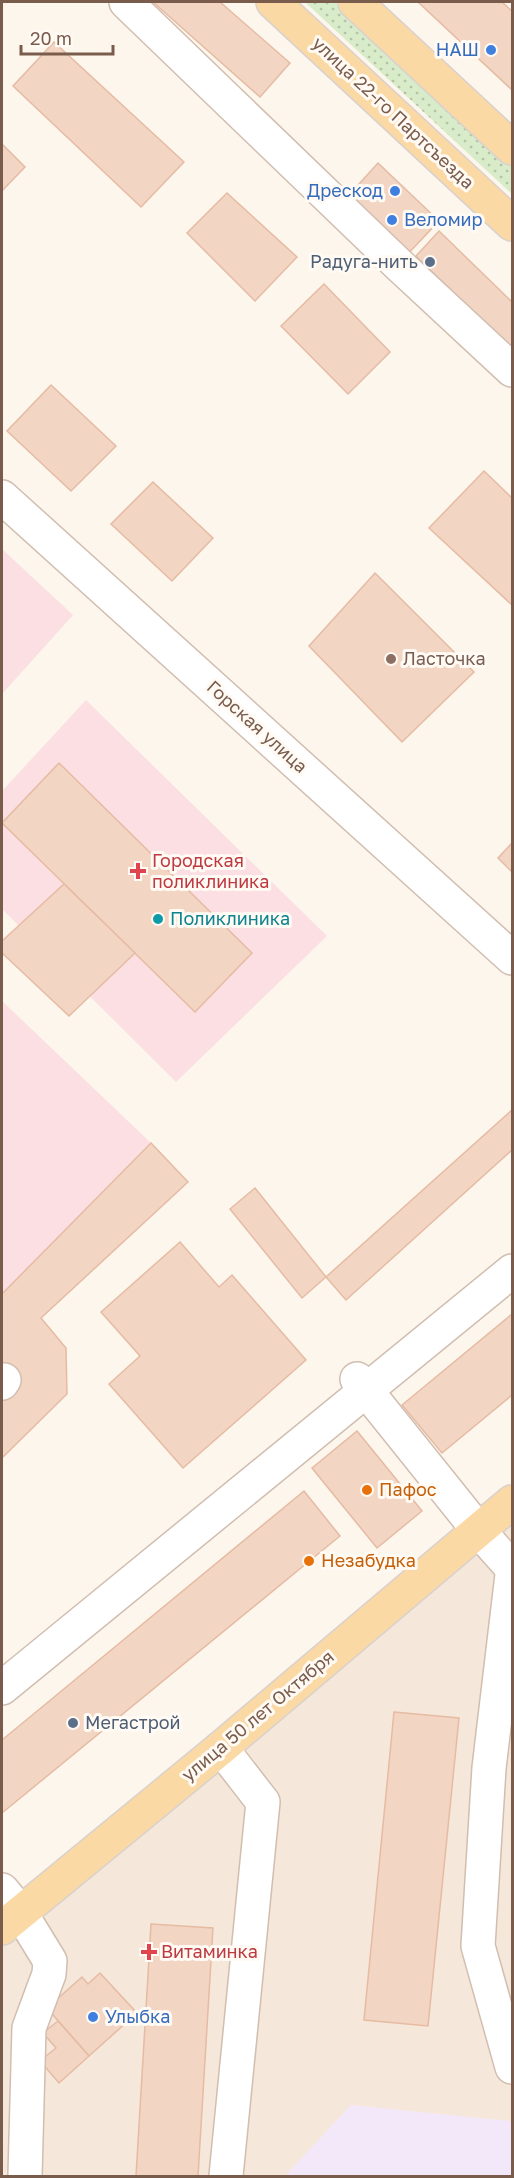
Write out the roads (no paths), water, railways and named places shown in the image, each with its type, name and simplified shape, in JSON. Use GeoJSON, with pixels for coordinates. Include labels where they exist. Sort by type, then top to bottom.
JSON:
{"type":"FeatureCollection","features":[{"type":"Feature","properties":{"kind":"main road","name":"улица 22-го Партсъезда"},"geometry":{"type":"LineString","coordinates":[[273,2],[513,224]]}},
{"type":"Feature","properties":{"kind":"main road"},"geometry":{"type":"LineString","coordinates":[[355,2],[513,148]]}},
{"type":"Feature","properties":{"kind":"main road","name":"улица 50 лет Октября"},"geometry":{"type":"LineString","coordinates":[[8,1910],[220,1748],[513,1502]]}},
{"type":"Feature","properties":{"kind":"street"},"geometry":{"type":"LineString","coordinates":[[126,2],[398,264],[513,370]]}},
{"type":"Feature","properties":{"kind":"street","name":"Горская улица"},"geometry":{"type":"LineString","coordinates":[[2,496],[513,958]]}},
{"type":"Feature","properties":{"kind":"street"},"geometry":{"type":"LineString","coordinates":[[2,1688],[362,1384],[513,1271]]}},
{"type":"Feature","properties":{"kind":"street"},"geometry":{"type":"LineString","coordinates":[[362,1384],[479,1531],[513,1568]]}},
{"type":"Feature","properties":{"kind":"street"},"geometry":{"type":"LineString","coordinates":[[513,1575],[489,1768],[478,1946],[513,2067]]}},
{"type":"Feature","properties":{"kind":"street"},"geometry":{"type":"LineString","coordinates":[[220,1748],[263,1802],[226,2176]]}},
{"type":"Feature","properties":{"kind":"street"},"geometry":{"type":"LineString","coordinates":[[8,1910],[51,1961],[50,1974],[29,2028],[25,2176]]}},
{"type":"Feature","properties":{"kind":"place","name":"НАШ"},"geometry":{"type":"Point","coordinates":[491,50]}},
{"type":"Feature","properties":{"kind":"place","name":"Дрескод"},"geometry":{"type":"Point","coordinates":[395,191]}},
{"type":"Feature","properties":{"kind":"place","name":"Веломир"},"geometry":{"type":"Point","coordinates":[392,220]}},
{"type":"Feature","properties":{"kind":"place","name":"Радуга-нить"},"geometry":{"type":"Point","coordinates":[430,262]}},
{"type":"Feature","properties":{"kind":"place","name":"Ласточка"},"geometry":{"type":"Point","coordinates":[391,659]}},
{"type":"Feature","properties":{"kind":"place","name":"Городская поликлиника"},"geometry":{"type":"Point","coordinates":[138,871]}},
{"type":"Feature","properties":{"kind":"place","name":"Поликлиника"},"geometry":{"type":"Point","coordinates":[158,919]}},
{"type":"Feature","properties":{"kind":"place","name":"Пафос"},"geometry":{"type":"Point","coordinates":[367,1490]}},
{"type":"Feature","properties":{"kind":"place","name":"Незабудка"},"geometry":{"type":"Point","coordinates":[309,1561]}},
{"type":"Feature","properties":{"kind":"place","name":"Мегастрой"},"geometry":{"type":"Point","coordinates":[73,1723]}},
{"type":"Feature","properties":{"kind":"place","name":"Витаминка"},"geometry":{"type":"Point","coordinates":[149,1952]}},
{"type":"Feature","properties":{"kind":"place","name":"Улыбка"},"geometry":{"type":"Point","coordinates":[93,2017]}}]}
